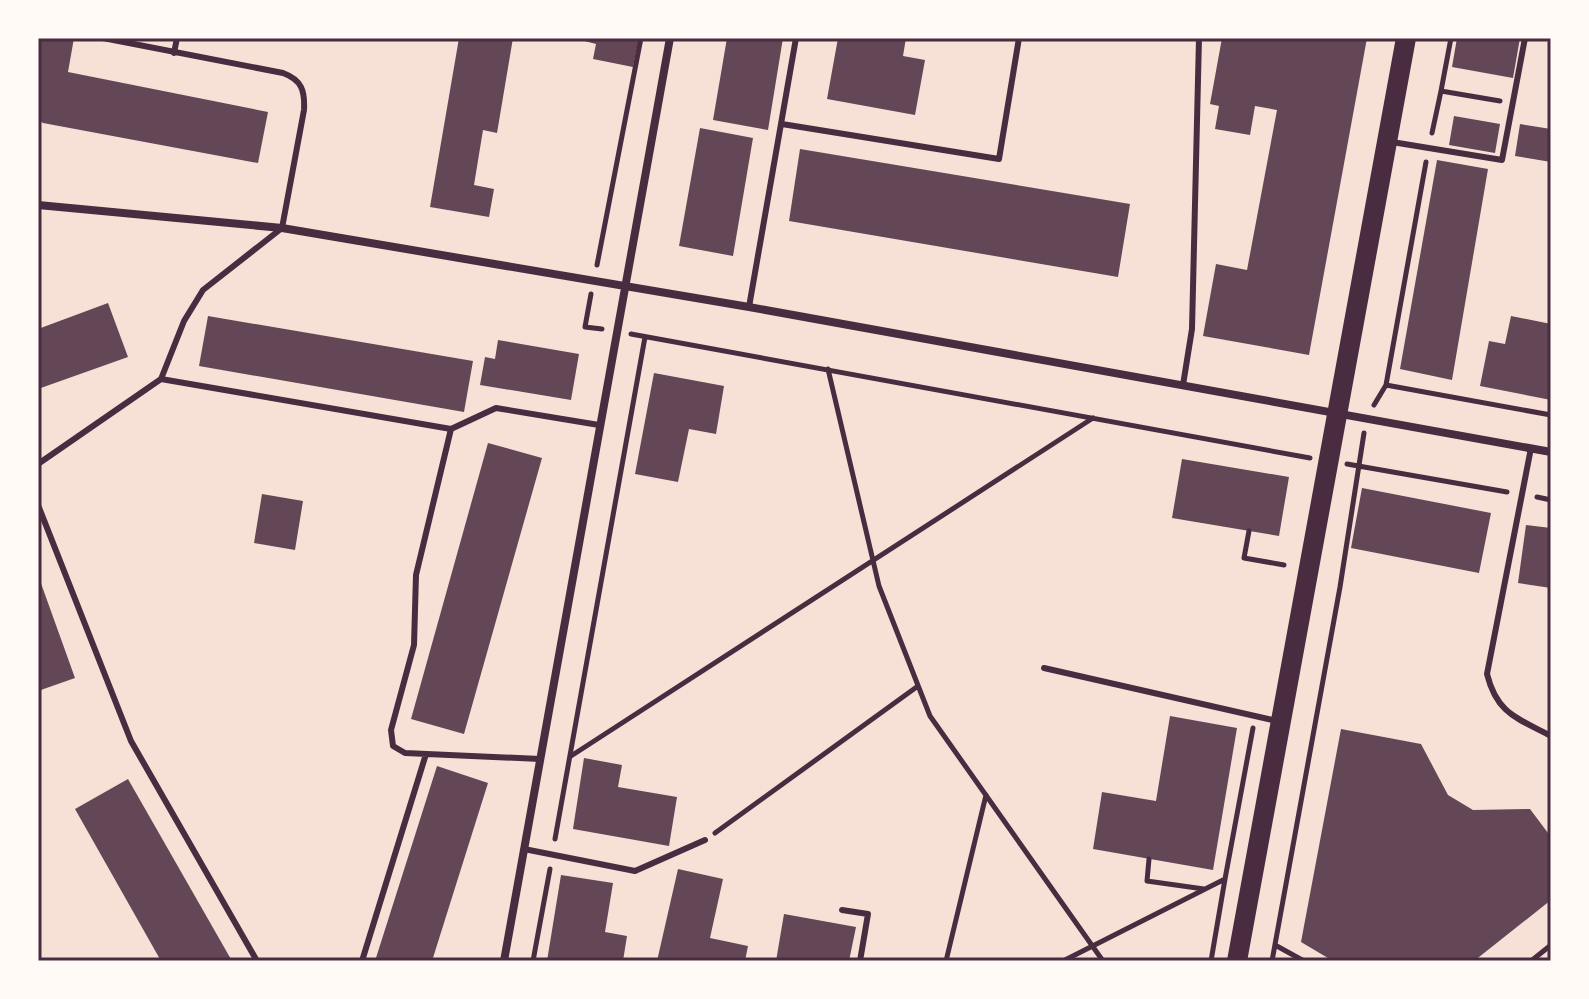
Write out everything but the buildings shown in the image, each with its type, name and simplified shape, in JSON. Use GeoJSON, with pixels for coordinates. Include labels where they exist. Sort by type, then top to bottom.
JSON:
{"type":"FeatureCollection","features":[{"type":"Feature","properties":{"kind":"main road"},"geometry":{"type":"LineString","coordinates":[[1237,961],[1406,38]]}},
{"type":"Feature","properties":{"kind":"street"},"geometry":{"type":"LineString","coordinates":[[504,961],[670,38]]}},
{"type":"Feature","properties":{"kind":"street"},"geometry":{"type":"LineString","coordinates":[[38,205],[282,228],[625,285],[1551,452]]}},
{"type":"Feature","properties":{"kind":"lane"},"geometry":{"type":"LineString","coordinates":[[38,464],[161,379],[184,321],[203,290],[282,228],[304,110],[305,96],[301,84],[296,78],[283,73],[103,38]]}},
{"type":"Feature","properties":{"kind":"lane"},"geometry":{"type":"LineString","coordinates":[[174,53],[177,38]]}},
{"type":"Feature","properties":{"kind":"lane"},"geometry":{"type":"LineString","coordinates":[[749,307],[796,38]]}},
{"type":"Feature","properties":{"kind":"lane"},"geometry":{"type":"LineString","coordinates":[[782,124],[999,159],[1019,38]]}},
{"type":"Feature","properties":{"kind":"lane"},"geometry":{"type":"LineString","coordinates":[[1183,385],[1192,329],[1199,38]]}},
{"type":"Feature","properties":{"kind":"lane"},"geometry":{"type":"LineString","coordinates":[[1387,141],[1502,160],[1525,38]]}},
{"type":"Feature","properties":{"kind":"lane"},"geometry":{"type":"LineString","coordinates":[[161,379],[451,429],[496,408],[599,425]]}},
{"type":"Feature","properties":{"kind":"lane"},"geometry":{"type":"LineString","coordinates":[[451,429],[416,575],[414,645],[391,730],[393,746],[405,753],[540,759]]}},
{"type":"Feature","properties":{"kind":"lane"},"geometry":{"type":"LineString","coordinates":[[1531,448],[1487,674],[1492,693],[1504,710],[1551,736]]}},
{"type":"Feature","properties":{"kind":"lane"},"geometry":{"type":"LineString","coordinates":[[38,505],[131,741],[257,961]]}},
{"type":"Feature","properties":{"kind":"lane"},"geometry":{"type":"LineString","coordinates":[[1044,668],[1280,722]]}},
{"type":"Feature","properties":{"kind":"lane"},"geometry":{"type":"LineString","coordinates":[[362,961],[426,754]]}},
{"type":"Feature","properties":{"kind":"lane"},"geometry":{"type":"LineString","coordinates":[[524,849],[635,871],[705,840]]}},
{"type":"Feature","properties":{"kind":"lane"},"geometry":{"type":"LineString","coordinates":[[842,910],[868,914],[860,961]]}},
{"type":"Feature","properties":{"kind":"path"},"geometry":{"type":"LineString","coordinates":[[602,245],[641,38]]}},
{"type":"Feature","properties":{"kind":"path"},"geometry":{"type":"LineString","coordinates":[[1272,961],[1340,587],[1366,417],[1386,385],[1451,38]]}},
{"type":"Feature","properties":{"kind":"path"},"geometry":{"type":"LineString","coordinates":[[1441,91],[1513,103]]}},
{"type":"Feature","properties":{"kind":"path"},"geometry":{"type":"LineString","coordinates":[[593,280],[585,327],[1551,500]]}},
{"type":"Feature","properties":{"kind":"path"},"geometry":{"type":"LineString","coordinates":[[533,961],[645,337]]}},
{"type":"Feature","properties":{"kind":"path"},"geometry":{"type":"LineString","coordinates":[[828,369],[879,586],[930,716],[1103,961]]}},
{"type":"Feature","properties":{"kind":"path"},"geometry":{"type":"LineString","coordinates":[[1386,385],[1551,415]]}},
{"type":"Feature","properties":{"kind":"path"},"geometry":{"type":"LineString","coordinates":[[570,756],[1094,417]]}},
{"type":"Feature","properties":{"kind":"path"},"geometry":{"type":"LineString","coordinates":[[1302,472],[1305,457]]}},
{"type":"Feature","properties":{"kind":"path"},"geometry":{"type":"LineString","coordinates":[[1249,531],[1244,558],[1284,565],[1282,580]]}},
{"type":"Feature","properties":{"kind":"path"},"geometry":{"type":"LineString","coordinates":[[705,840],[918,686]]}},
{"type":"Feature","properties":{"kind":"path"},"geometry":{"type":"LineString","coordinates":[[1211,961],[1256,717]]}},
{"type":"Feature","properties":{"kind":"path"},"geometry":{"type":"LineString","coordinates":[[946,961],[986,793]]}},
{"type":"Feature","properties":{"kind":"path"},"geometry":{"type":"LineString","coordinates":[[1149,859],[1147,881],[1205,889]]}},
{"type":"Feature","properties":{"kind":"path"},"geometry":{"type":"LineString","coordinates":[[1063,961],[1225,879]]}},
{"type":"Feature","properties":{"kind":"path"},"geometry":{"type":"LineString","coordinates":[[1275,945],[1304,961]]}},
{"type":"Feature","properties":{"kind":"path"},"geometry":{"type":"LineString","coordinates":[[1531,961],[1551,945]]}}]}
